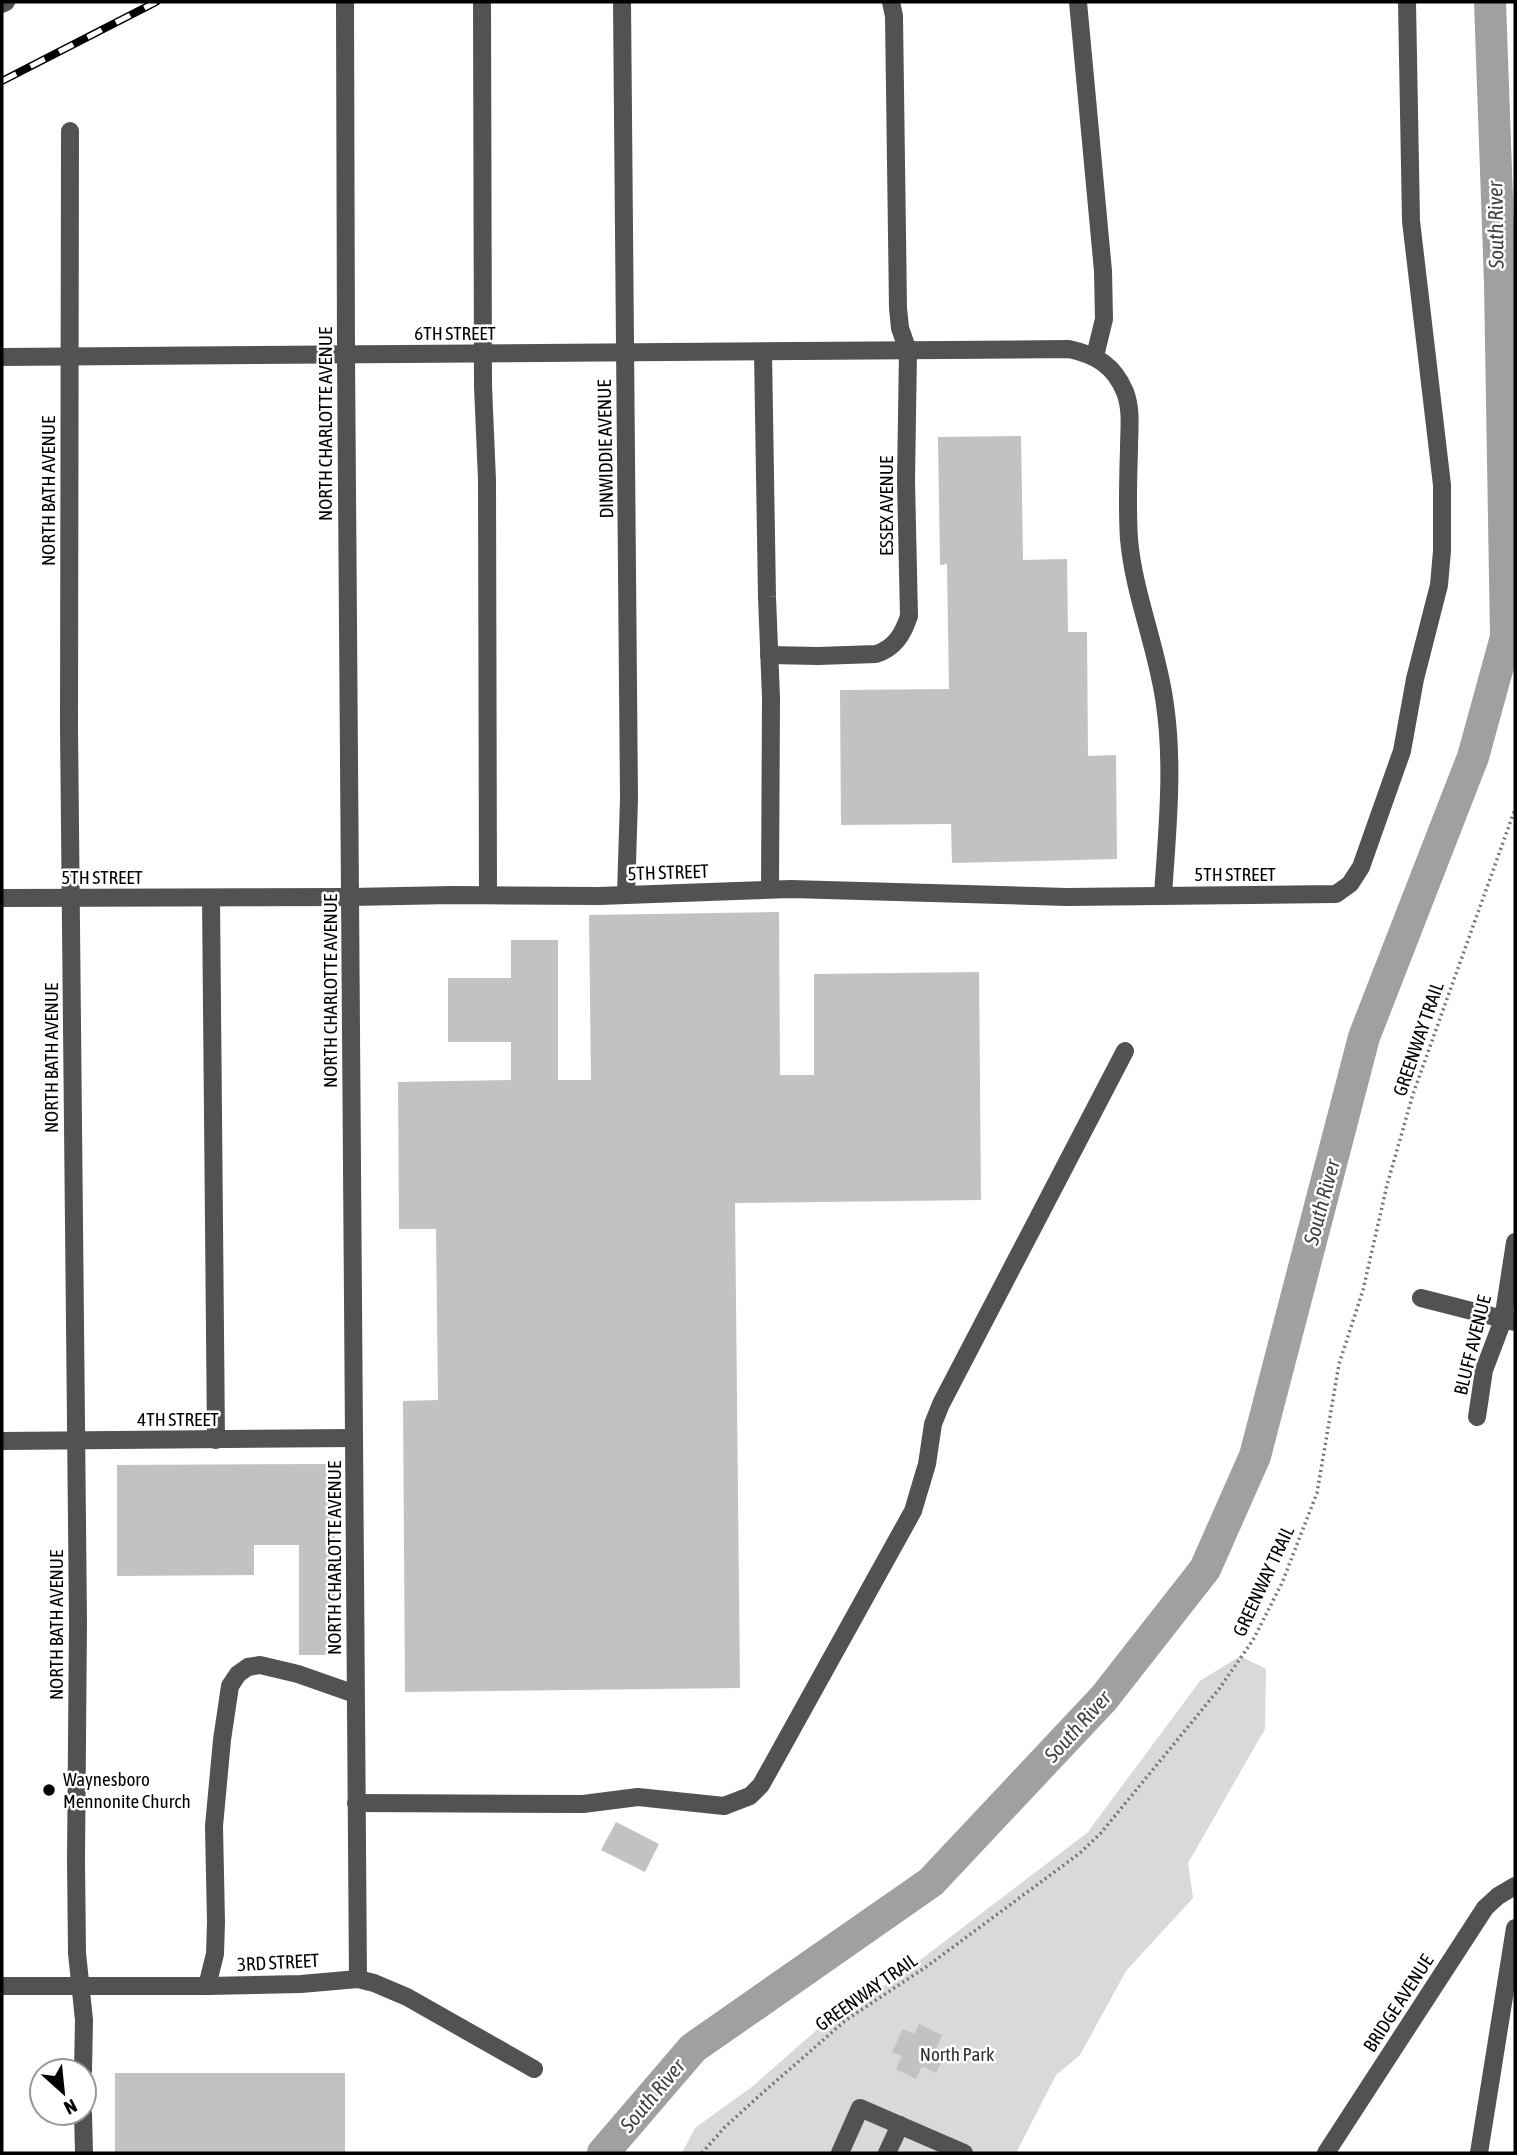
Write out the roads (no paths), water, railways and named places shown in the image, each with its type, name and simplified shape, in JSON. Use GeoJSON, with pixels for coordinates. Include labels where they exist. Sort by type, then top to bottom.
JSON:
{"type":"FeatureCollection","features":[{"type":"Feature","properties":{"kind":"street","name":"NORTH CHARLOTTE AVENUE"},"geometry":{"type":"LineString","coordinates":[[345,2],[358,1979]]}},
{"type":"Feature","properties":{"kind":"street"},"geometry":{"type":"LineString","coordinates":[[482,2],[488,895]]}},
{"type":"Feature","properties":{"kind":"street","name":"DINWIDDIE AVENUE"},"geometry":{"type":"LineString","coordinates":[[622,2],[629,799],[626,895]]}},
{"type":"Feature","properties":{"kind":"street","name":"ESSEX AVENUE"},"geometry":{"type":"LineString","coordinates":[[769,655],[876,654],[890,649],[904,630],[909,616],[906,481],[908,351],[900,328],[898,308],[894,16],[891,2]]}},
{"type":"Feature","properties":{"kind":"street"},"geometry":{"type":"LineString","coordinates":[[1078,2],[1103,271],[1104,319],[1095,356],[1115,373],[1125,393],[1130,412],[1129,540],[1136,583],[1156,656],[1165,705],[1168,738],[1168,819],[1163,895]]}},
{"type":"Feature","properties":{"kind":"street","name":"5TH STREET"},"geometry":{"type":"LineString","coordinates":[[2,898],[626,895],[770,889],[1067,897],[1336,894],[1350,884],[1361,867],[1402,751],[1439,585],[1443,551],[1442,485],[1411,221],[1406,2]]}},
{"type":"Feature","properties":{"kind":"street","name":"NORTH BATH AVENUE"},"geometry":{"type":"LineString","coordinates":[[70,131],[76,1887],[83,2057]]}},
{"type":"Feature","properties":{"kind":"street","name":"6TH STREET"},"geometry":{"type":"LineString","coordinates":[[2,357],[1069,349],[1095,356]]}},
{"type":"Feature","properties":{"kind":"street"},"geometry":{"type":"LineString","coordinates":[[763,352],[772,784],[770,889]]}},
{"type":"Feature","properties":{"kind":"street"},"geometry":{"type":"LineString","coordinates":[[211,898],[216,1440]]}},
{"type":"Feature","properties":{"kind":"street"},"geometry":{"type":"LineString","coordinates":[[356,1803],[583,1804],[638,1797],[724,1806],[750,1796],[761,1785],[913,1511],[928,1464],[933,1424],[941,1404],[1125,1051]]}},
{"type":"Feature","properties":{"kind":"street","name":"BLUFF AVENUE"},"geometry":{"type":"LineString","coordinates":[[1477,1417],[1484,1370],[1509,1321],[1515,1242]]}},
{"type":"Feature","properties":{"kind":"street"},"geometry":{"type":"LineString","coordinates":[[1421,1298],[1509,1321]]}},
{"type":"Feature","properties":{"kind":"street","name":"4TH STREET"},"geometry":{"type":"LineString","coordinates":[[2,1441],[354,1438]]}},
{"type":"Feature","properties":{"kind":"street"},"geometry":{"type":"LineString","coordinates":[[208,1986],[215,1954],[214,1826],[230,1686],[238,1674],[248,1667],[260,1665],[298,1674],[355,1694]]}},
{"type":"Feature","properties":{"kind":"street","name":"BRIDGE AVENUE"},"geometry":{"type":"LineString","coordinates":[[1326,2153],[1485,1908],[1515,1886]]}},
{"type":"Feature","properties":{"kind":"street"},"geometry":{"type":"LineString","coordinates":[[1479,2153],[1515,1928]]}},
{"type":"Feature","properties":{"kind":"street","name":"3RD STREET"},"geometry":{"type":"LineString","coordinates":[[2,1986],[208,1986],[301,1984],[358,1979],[407,1997],[534,2069]]}},
{"type":"Feature","properties":{"kind":"street"},"geometry":{"type":"LineString","coordinates":[[840,2153],[860,2108],[964,2153]]}},
{"type":"Feature","properties":{"kind":"street"},"geometry":{"type":"LineString","coordinates":[[887,2153],[900,2125]]}},
{"type":"Feature","properties":{"kind":"street"},"geometry":{"type":"LineString","coordinates":[[83,2127],[84,2153]]}},
{"type":"Feature","properties":{"kind":"waterway","name":"South River"},"geometry":{"type":"LineString","coordinates":[[603,2153],[693,2048],[931,1882],[1104,1698],[1205,1569],[1255,1456],[1364,1037],[1473,757],[1506,637],[1500,283],[1490,2]]}},
{"type":"Feature","properties":{"kind":"railway"},"geometry":{"type":"LineString","coordinates":[[2,81],[156,2]]}},
{"type":"Feature","properties":{"kind":"place","name":"Waynesboro Mennonite Church"},"geometry":{"type":"Point","coordinates":[49,1790]}},
{"type":"Feature","properties":{"kind":"park label","name":"North Park"},"geometry":{"type":"Point","coordinates":[957,2054]}}]}
